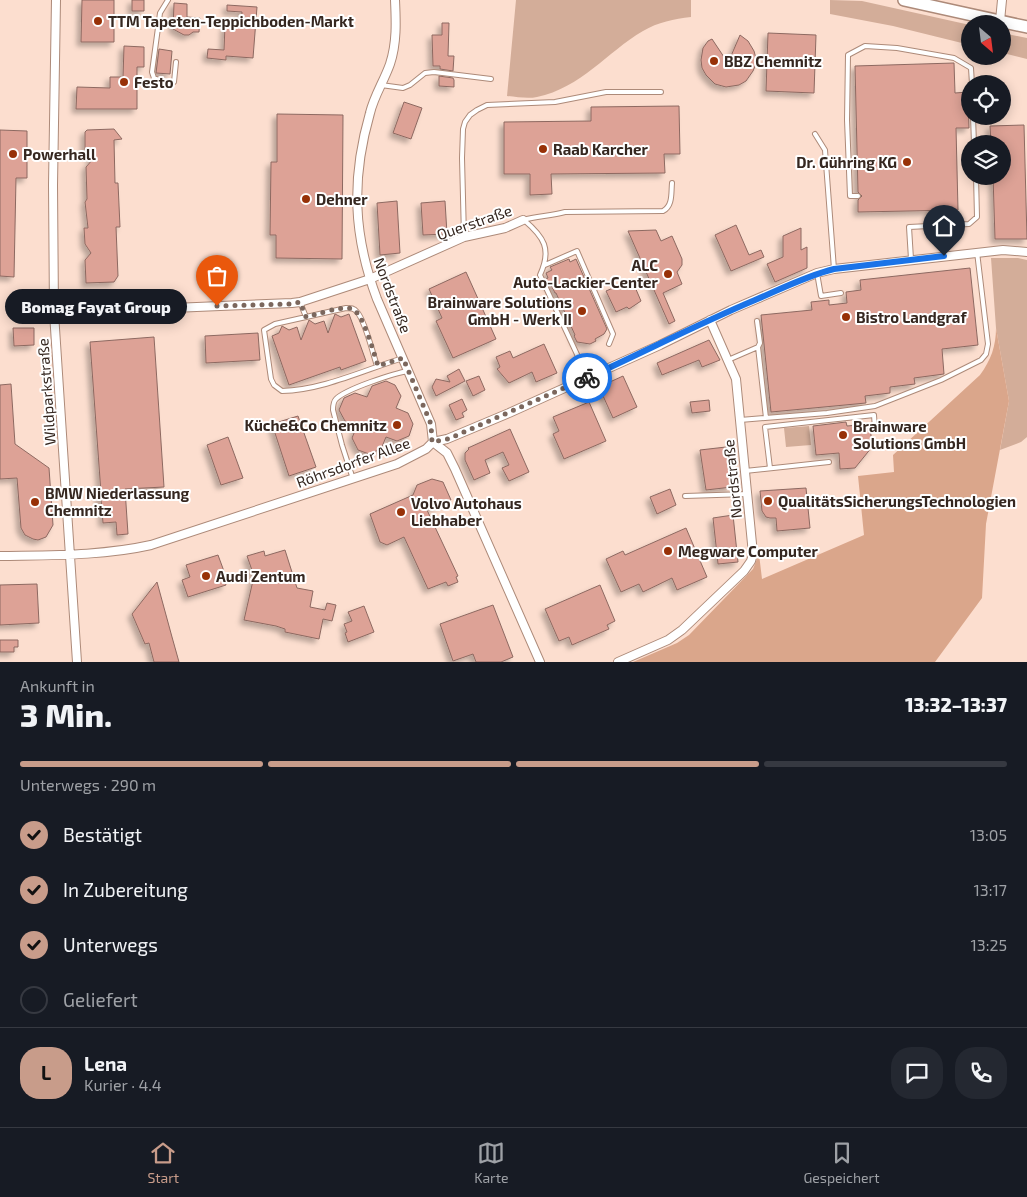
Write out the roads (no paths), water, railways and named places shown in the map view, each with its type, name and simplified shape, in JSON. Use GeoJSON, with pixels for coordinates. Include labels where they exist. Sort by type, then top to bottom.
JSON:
{"type":"FeatureCollection","features":[{"type":"Feature","properties":{"kind":"main road"},"geometry":{"type":"LineString","coordinates":[[904,0],[973,15]]}},
{"type":"Feature","properties":{"kind":"main road"},"geometry":{"type":"LineString","coordinates":[[1011,23],[1027,27]]}},
{"type":"Feature","properties":{"kind":"street","name":"Wildparkstraße"},"geometry":{"type":"LineString","coordinates":[[56,0],[53,185],[54,312],[77,662]]}},
{"type":"Feature","properties":{"kind":"street","name":"Nordstraße"},"geometry":{"type":"LineString","coordinates":[[395,0],[393,52],[370,111],[357,170],[356,206],[360,242],[370,279],[431,424],[432,442]]}},
{"type":"Feature","properties":{"kind":"street"},"geometry":{"type":"LineString","coordinates":[[1001,15],[1002,0]]}},
{"type":"Feature","properties":{"kind":"street","name":"Querstraße"},"geometry":{"type":"LineString","coordinates":[[54,312],[292,304],[370,279],[464,237],[506,228],[523,220]]}},
{"type":"Feature","properties":{"kind":"street","name":"Röhrsdorfer Allee"},"geometry":{"type":"LineString","coordinates":[[0,556],[105,552],[151,545],[353,479],[409,459],[426,449],[432,442],[448,439],[588,378],[710,320],[817,273],[834,269],[977,252],[1003,250],[1027,252]]}},
{"type":"Feature","properties":{"kind":"street","name":"Nordstraße"},"geometry":{"type":"LineString","coordinates":[[618,662],[668,640],[682,630],[748,566],[753,554],[736,379],[710,320]]}},
{"type":"Feature","properties":{"kind":"street"},"geometry":{"type":"LineString","coordinates":[[432,442],[447,453],[455,469],[540,662]]}},
{"type":"Feature","properties":{"kind":"lane"},"geometry":{"type":"LineString","coordinates":[[168,0],[160,13],[152,72],[154,78],[170,84],[174,82],[176,62]]}},
{"type":"Feature","properties":{"kind":"lane"},"geometry":{"type":"LineString","coordinates":[[858,196],[850,196],[847,120],[848,55],[865,46],[897,48],[954,58],[971,68],[971,75]]}},
{"type":"Feature","properties":{"kind":"lane"},"geometry":{"type":"LineString","coordinates":[[381,85],[403,88],[425,73],[434,72],[491,79]]}},
{"type":"Feature","properties":{"kind":"lane"},"geometry":{"type":"LineString","coordinates":[[464,237],[463,129],[470,115],[487,105],[555,102],[606,92],[661,92]]}},
{"type":"Feature","properties":{"kind":"lane"},"geometry":{"type":"LineString","coordinates":[[815,134],[825,150],[834,269]]}},
{"type":"Feature","properties":{"kind":"lane"},"geometry":{"type":"LineString","coordinates":[[523,220],[540,215],[554,215],[565,212],[663,211],[666,210],[670,203],[672,183]]}},
{"type":"Feature","properties":{"kind":"lane"},"geometry":{"type":"LineString","coordinates":[[911,260],[909,227],[969,224],[977,216],[976,185]]}},
{"type":"Feature","properties":{"kind":"lane"},"geometry":{"type":"LineString","coordinates":[[523,220],[538,232],[544,244],[546,252],[545,265],[540,275],[588,378]]}},
{"type":"Feature","properties":{"kind":"lane"},"geometry":{"type":"LineString","coordinates":[[545,265],[577,251],[613,334],[608,344]]}},
{"type":"Feature","properties":{"kind":"lane"},"geometry":{"type":"LineString","coordinates":[[740,420],[827,413],[875,406],[941,380],[981,360],[986,354],[988,344],[977,252]]}},
{"type":"Feature","properties":{"kind":"lane"},"geometry":{"type":"LineString","coordinates":[[817,273],[821,296],[841,293]]}},
{"type":"Feature","properties":{"kind":"lane"},"geometry":{"type":"LineString","coordinates":[[300,302],[306,317]]}},
{"type":"Feature","properties":{"kind":"lane"},"geometry":{"type":"LineString","coordinates":[[378,366],[361,317],[355,310],[346,308],[275,324],[264,330],[271,380],[282,391],[298,391],[338,380],[403,358]]}},
{"type":"Feature","properties":{"kind":"lane"},"geometry":{"type":"LineString","coordinates":[[758,321],[760,343],[758,347],[766,418]]}},
{"type":"Feature","properties":{"kind":"lane"},"geometry":{"type":"LineString","coordinates":[[728,360],[758,347]]}},
{"type":"Feature","properties":{"kind":"lane"},"geometry":{"type":"LineString","coordinates":[[353,479],[342,445],[333,404],[345,394],[398,373],[409,371]]}},
{"type":"Feature","properties":{"kind":"lane"},"geometry":{"type":"LineString","coordinates":[[770,468],[765,426],[874,415],[875,429]]}},
{"type":"Feature","properties":{"kind":"lane"},"geometry":{"type":"LineString","coordinates":[[745,471],[829,462]]}},
{"type":"Feature","properties":{"kind":"lane"},"geometry":{"type":"LineString","coordinates":[[685,496],[748,494]]}},
{"type":"Feature","properties":{"kind":"place","name":"TTM Tapeten-Teppichboden-Markt"},"geometry":{"type":"Point","coordinates":[98,21]}},
{"type":"Feature","properties":{"kind":"place","name":"BBZ Chemnitz"},"geometry":{"type":"Point","coordinates":[714,61]}},
{"type":"Feature","properties":{"kind":"place","name":"Festo"},"geometry":{"type":"Point","coordinates":[124,82]}},
{"type":"Feature","properties":{"kind":"place","name":"Raab Karcher"},"geometry":{"type":"Point","coordinates":[543,149]}},
{"type":"Feature","properties":{"kind":"place","name":"Powerhall"},"geometry":{"type":"Point","coordinates":[13,154]}},
{"type":"Feature","properties":{"kind":"place","name":"Dr. Gühring KG"},"geometry":{"type":"Point","coordinates":[907,162]}},
{"type":"Feature","properties":{"kind":"place","name":"Dehner"},"geometry":{"type":"Point","coordinates":[306,199]}},
{"type":"Feature","properties":{"kind":"place","name":"ALC Auto-Lackier-Center"},"geometry":{"type":"Point","coordinates":[668,274]}},
{"type":"Feature","properties":{"kind":"place","name":"Bomag Fayat Group"},"geometry":{"type":"Point","coordinates":[217,306]}},
{"type":"Feature","properties":{"kind":"place","name":"Brainware Solutions GmbH - Werk II"},"geometry":{"type":"Point","coordinates":[582,311]}},
{"type":"Feature","properties":{"kind":"place","name":"Bistro Landgraf"},"geometry":{"type":"Point","coordinates":[846,317]}},
{"type":"Feature","properties":{"kind":"place","name":"Küche&Co Chemnitz"},"geometry":{"type":"Point","coordinates":[397,425]}},
{"type":"Feature","properties":{"kind":"place","name":"Brainware Solutions GmbH"},"geometry":{"type":"Point","coordinates":[843,435]}},
{"type":"Feature","properties":{"kind":"place","name":"QualitätsSicherungsTechnologien"},"geometry":{"type":"Point","coordinates":[768,501]}},
{"type":"Feature","properties":{"kind":"place","name":"BMW Niederlassung Chemnitz"},"geometry":{"type":"Point","coordinates":[35,502]}},
{"type":"Feature","properties":{"kind":"place","name":"Volvo Autohaus Liebhaber"},"geometry":{"type":"Point","coordinates":[401,512]}},
{"type":"Feature","properties":{"kind":"place","name":"Megware Computer"},"geometry":{"type":"Point","coordinates":[668,551]}},
{"type":"Feature","properties":{"kind":"place","name":"Audi Zentum"},"geometry":{"type":"Point","coordinates":[206,576]}}]}
